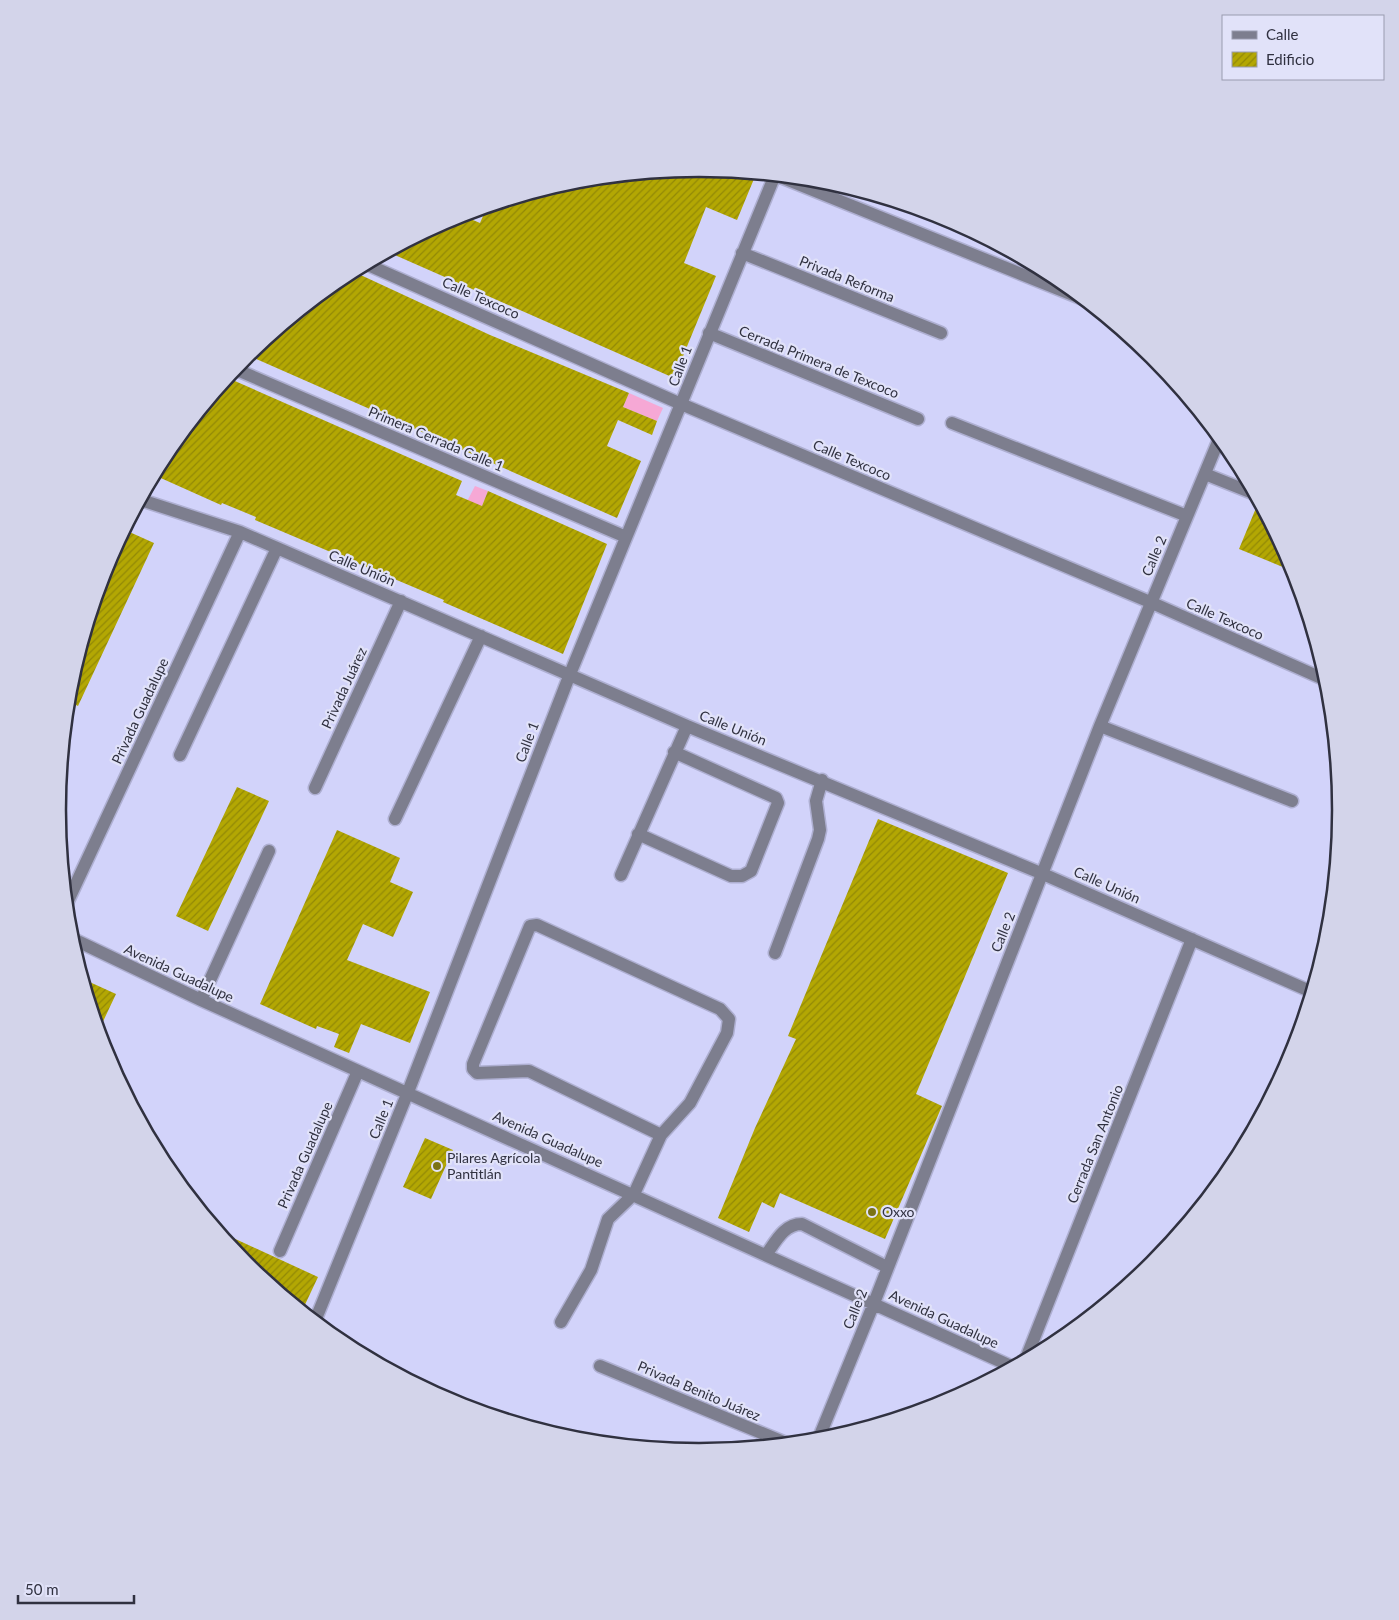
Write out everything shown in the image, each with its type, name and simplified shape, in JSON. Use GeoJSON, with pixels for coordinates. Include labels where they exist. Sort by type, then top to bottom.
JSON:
{"type":"FeatureCollection","features":[{"type":"Feature","properties":{"kind":"street","name":"Calle 1"},"geometry":{"type":"LineString","coordinates":[[318,1315],[408,1092],[570,674],[772,181]]}},
{"type":"Feature","properties":{"kind":"street"},"geometry":{"type":"LineString","coordinates":[[801,185],[1056,287]]}},
{"type":"Feature","properties":{"kind":"street","name":"Privada Reforma"},"geometry":{"type":"LineString","coordinates":[[742,253],[941,334]]}},
{"type":"Feature","properties":{"kind":"street","name":"Calle Texcoco"},"geometry":{"type":"LineString","coordinates":[[374,267],[681,404],[1150,602],[1319,677]]}},
{"type":"Feature","properties":{"kind":"street","name":"Cerrada Primera de Texcoco"},"geometry":{"type":"LineString","coordinates":[[709,333],[918,419]]}},
{"type":"Feature","properties":{"kind":"street","name":"Primera Cerrada Calle 1"},"geometry":{"type":"LineString","coordinates":[[242,372],[626,537]]}},
{"type":"Feature","properties":{"kind":"street"},"geometry":{"type":"LineString","coordinates":[[952,423],[1187,516]]}},
{"type":"Feature","properties":{"kind":"street","name":"Calle 2"},"geometry":{"type":"LineString","coordinates":[[822,1431],[874,1303],[1100,726],[1217,445]]}},
{"type":"Feature","properties":{"kind":"street"},"geometry":{"type":"LineString","coordinates":[[1205,474],[1246,491]]}},
{"type":"Feature","properties":{"kind":"street","name":"Calle Unión"},"geometry":{"type":"LineString","coordinates":[[146,502],[240,532],[687,726],[822,780],[1043,874],[1306,990]]}},
{"type":"Feature","properties":{"kind":"street","name":"Privada Guadalupe"},"geometry":{"type":"LineString","coordinates":[[72,892],[240,532]]}},
{"type":"Feature","properties":{"kind":"street"},"geometry":{"type":"LineString","coordinates":[[180,755],[276,548]]}},
{"type":"Feature","properties":{"kind":"street","name":"Privada Juárez"},"geometry":{"type":"LineString","coordinates":[[315,788],[401,601]]}},
{"type":"Feature","properties":{"kind":"street"},"geometry":{"type":"LineString","coordinates":[[395,819],[481,636]]}},
{"type":"Feature","properties":{"kind":"street"},"geometry":{"type":"LineString","coordinates":[[621,875],[687,726]]}},
{"type":"Feature","properties":{"kind":"street"},"geometry":{"type":"LineString","coordinates":[[1100,726],[1292,801]]}},
{"type":"Feature","properties":{"kind":"street"},"geometry":{"type":"LineString","coordinates":[[638,834],[731,876],[742,876],[750,871],[778,802],[776,798],[674,752]]}},
{"type":"Feature","properties":{"kind":"street"},"geometry":{"type":"LineString","coordinates":[[775,953],[818,839],[820,830],[816,801],[822,780]]}},
{"type":"Feature","properties":{"kind":"street"},"geometry":{"type":"LineString","coordinates":[[201,1000],[269,850]]}},
{"type":"Feature","properties":{"kind":"street"},"geometry":{"type":"LineString","coordinates":[[561,1322],[591,1270],[608,1219],[634,1194],[660,1135],[690,1103],[726,1033],[729,1019],[720,1009],[712,1005],[537,925],[530,926],[473,1064],[473,1069],[477,1073],[530,1071],[660,1135]]}},
{"type":"Feature","properties":{"kind":"street","name":"Cerrada San Antonio"},"geometry":{"type":"LineString","coordinates":[[1029,1350],[1192,939]]}},
{"type":"Feature","properties":{"kind":"street","name":"Avenida Guadalupe"},"geometry":{"type":"LineString","coordinates":[[80,942],[201,1000],[634,1194],[1006,1364]]}},
{"type":"Feature","properties":{"kind":"street","name":"Privada Guadalupe"},"geometry":{"type":"LineString","coordinates":[[280,1251],[358,1071]]}},
{"type":"Feature","properties":{"kind":"street"},"geometry":{"type":"LineString","coordinates":[[766,1255],[786,1228],[793,1224],[802,1224],[887,1267]]}},
{"type":"Feature","properties":{"kind":"street","name":"Privada Benito Juárez"},"geometry":{"type":"LineString","coordinates":[[600,1366],[774,1439]]}},
{"type":"Feature","properties":{"kind":"shaded area"},"geometry":{"type":"Polygon","coordinates":[[[629,393],[663,408],[657,421],[623,407],[629,393]]]}},
{"type":"Feature","properties":{"kind":"shaded area"},"geometry":{"type":"Polygon","coordinates":[[[475,486],[488,491],[466,546],[448,538],[475,486]]]}},
{"type":"Feature","properties":{"kind":"building"},"geometry":{"type":"Polygon","coordinates":[[[700,177],[754,179],[737,220],[706,207],[684,263],[716,276],[674,378],[395,255],[419,242],[472,219],[480,223],[484,215],[536,198],[617,182],[658,178],[700,177]]]}},
{"type":"Feature","properties":{"kind":"building"},"geometry":{"type":"Polygon","coordinates":[[[361,275],[490,335],[629,393],[623,407],[657,421],[652,435],[618,420],[607,446],[641,461],[617,518],[255,359],[314,308],[361,275]]]}},
{"type":"Feature","properties":{"kind":"building"},"geometry":{"type":"Polygon","coordinates":[[[234,381],[462,481],[456,495],[482,506],[488,491],[607,544],[563,654],[443,602],[444,600],[255,520],[256,517],[222,503],[221,505],[160,478],[197,425],[234,381]]]}},
{"type":"Feature","properties":{"kind":"building"},"geometry":{"type":"Polygon","coordinates":[[[1256,508],[1285,568],[1239,549],[1256,508]]]}},
{"type":"Feature","properties":{"kind":"building"},"geometry":{"type":"Polygon","coordinates":[[[131,533],[154,543],[78,706],[75,705],[78,686],[100,606],[114,568],[131,533]]]}},
{"type":"Feature","properties":{"kind":"building"},"geometry":{"type":"Polygon","coordinates":[[[237,787],[269,801],[208,931],[176,916],[237,787]]]}},
{"type":"Feature","properties":{"kind":"building"},"geometry":{"type":"Polygon","coordinates":[[[878,819],[1008,873],[916,1094],[942,1106],[885,1239],[780,1193],[774,1208],[762,1202],[749,1232],[718,1218],[755,1128],[796,1039],[788,1036],[878,819]]]}},
{"type":"Feature","properties":{"kind":"building"},"geometry":{"type":"Polygon","coordinates":[[[337,830],[400,858],[390,882],[413,892],[393,937],[363,924],[347,960],[430,992],[410,1043],[361,1024],[349,1053],[334,1047],[339,1034],[317,1026],[316,1029],[260,1004],[337,830]]]}},
{"type":"Feature","properties":{"kind":"building"},"geometry":{"type":"Polygon","coordinates":[[[91,982],[116,994],[103,1022],[91,982]]]}},
{"type":"Feature","properties":{"kind":"building"},"geometry":{"type":"Polygon","coordinates":[[[425,1138],[453,1150],[431,1199],[403,1187],[425,1138]]]}},
{"type":"Feature","properties":{"kind":"building"},"geometry":{"type":"Polygon","coordinates":[[[232,1238],[318,1277],[305,1305],[282,1286],[232,1238]]]}},
{"type":"Feature","properties":{"kind":"place","name":"Pilares Agrícola Pantitlán"},"geometry":{"type":"Point","coordinates":[437,1166]}},
{"type":"Feature","properties":{"kind":"place","name":"Oxxo"},"geometry":{"type":"Point","coordinates":[872,1212]}}]}
